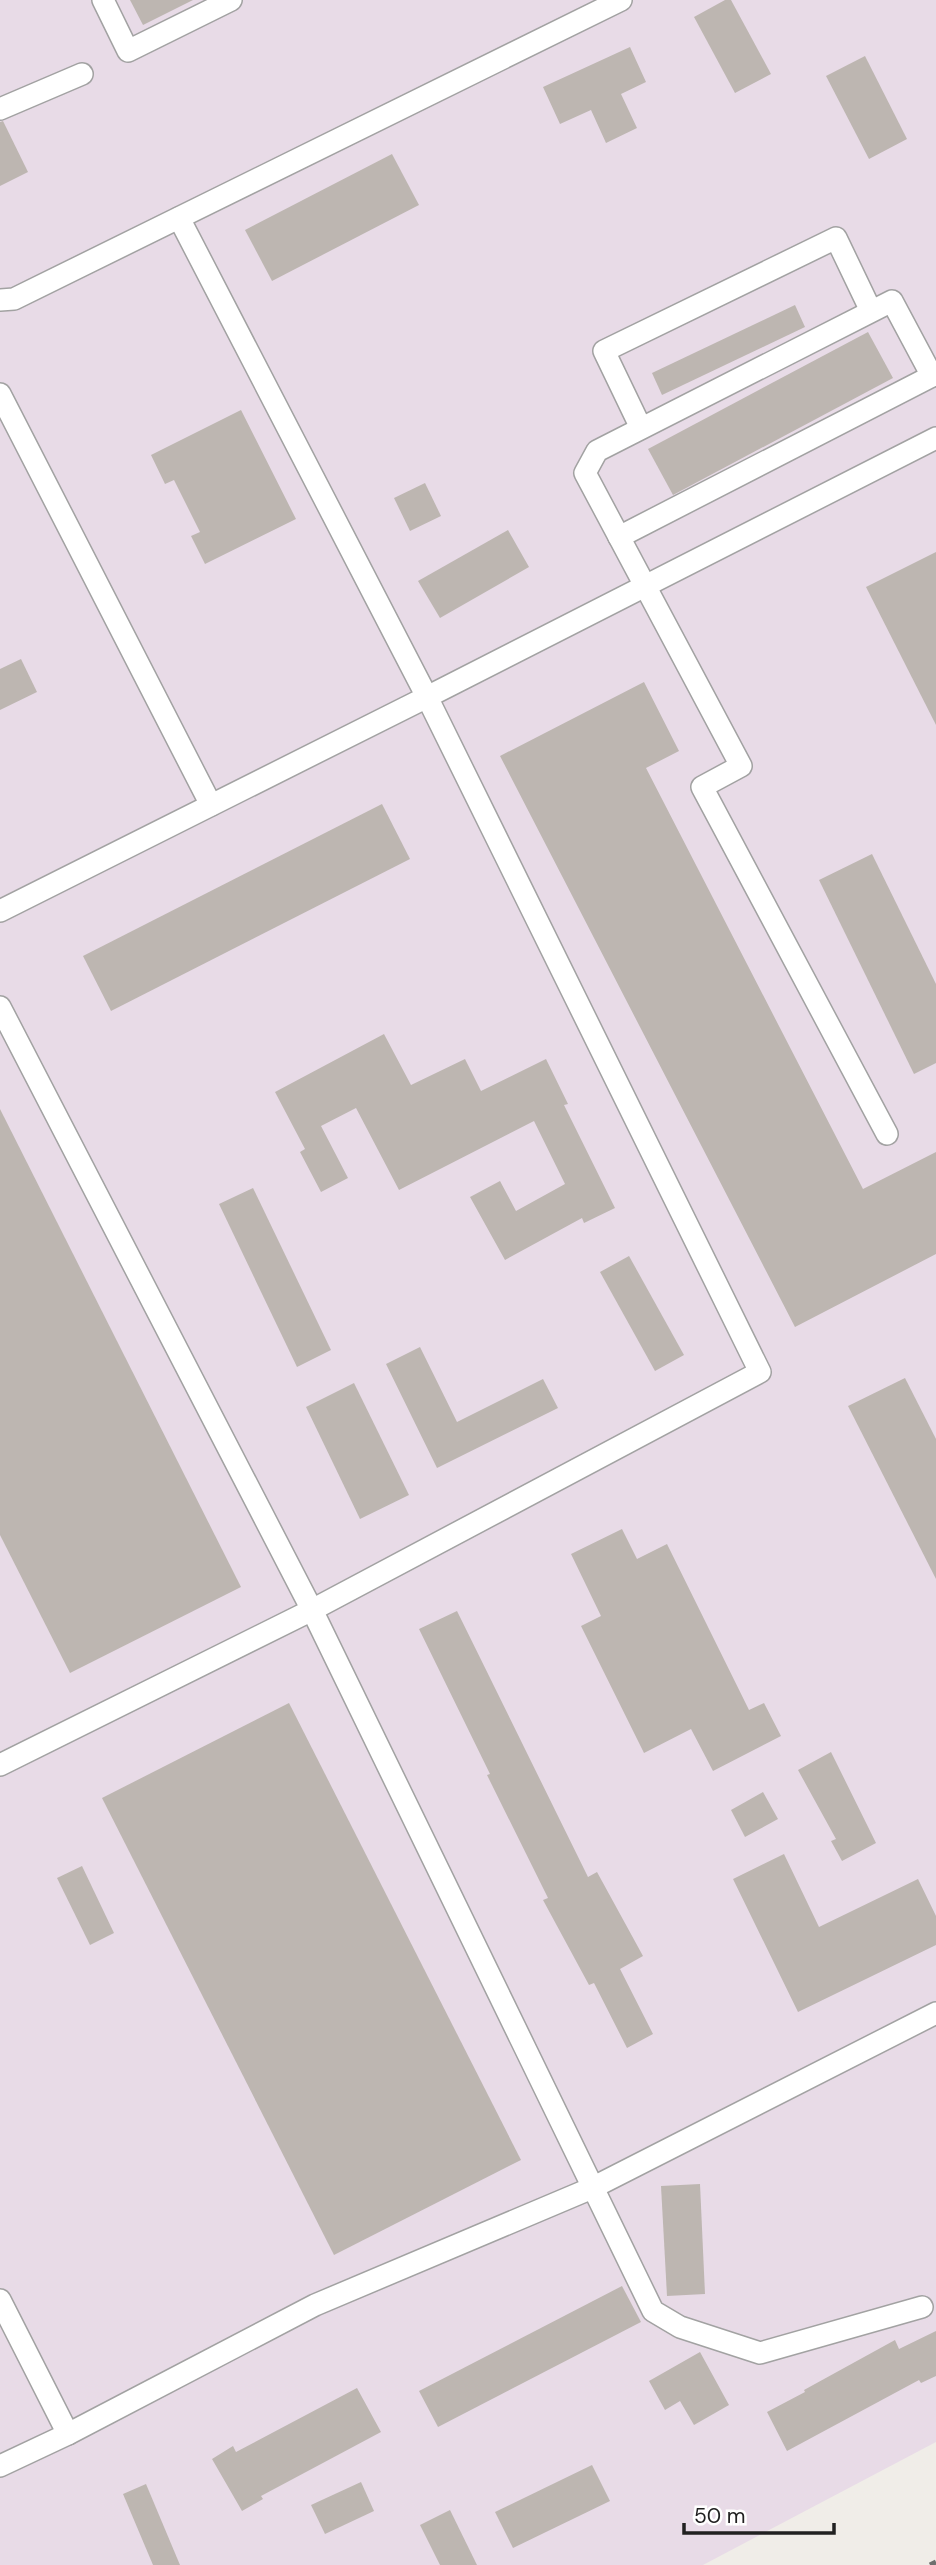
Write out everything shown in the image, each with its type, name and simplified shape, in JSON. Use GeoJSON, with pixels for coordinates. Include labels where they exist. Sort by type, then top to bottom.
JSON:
{"type":"FeatureCollection","features":[{"type":"Feature","properties":{"kind":"lane"},"geometry":{"type":"LineString","coordinates":[[103,0],[128,51],[231,0]]}},
{"type":"Feature","properties":{"kind":"lane"},"geometry":{"type":"LineString","coordinates":[[0,300],[14,299],[621,0]]}},
{"type":"Feature","properties":{"kind":"lane"},"geometry":{"type":"LineString","coordinates":[[0,109],[82,74]]}},
{"type":"Feature","properties":{"kind":"lane"},"geometry":{"type":"LineString","coordinates":[[0,1765],[312,1609],[760,1372],[427,697],[179,218]]}},
{"type":"Feature","properties":{"kind":"lane"},"geometry":{"type":"LineString","coordinates":[[641,428],[604,351],[836,238],[872,311]]}},
{"type":"Feature","properties":{"kind":"lane"},"geometry":{"type":"LineString","coordinates":[[619,537],[934,375],[892,301],[597,451],[585,473],[645,586],[741,766],[702,787],[887,1134]]}},
{"type":"Feature","properties":{"kind":"lane"},"geometry":{"type":"LineString","coordinates":[[0,394],[211,805]]}},
{"type":"Feature","properties":{"kind":"lane"},"geometry":{"type":"LineString","coordinates":[[0,911],[936,438]]}},
{"type":"Feature","properties":{"kind":"lane"},"geometry":{"type":"LineString","coordinates":[[0,1007],[312,1609],[653,2311],[680,2327],[760,2353],[922,2307]]}},
{"type":"Feature","properties":{"kind":"lane"},"geometry":{"type":"LineString","coordinates":[[0,2466],[68,2434],[315,2305],[592,2188],[936,2013]]}},
{"type":"Feature","properties":{"kind":"lane"},"geometry":{"type":"LineString","coordinates":[[0,2300],[68,2434]]}},
{"type":"Feature","properties":{"kind":"shaded area"},"geometry":{"type":"Polygon","coordinates":[[[0,0],[936,0],[936,2442],[703,2565],[0,2565],[0,0]]]}},
{"type":"Feature","properties":{"kind":"building"},"geometry":{"type":"Polygon","coordinates":[[[130,0],[193,0],[143,25],[130,0]]]}},
{"type":"Feature","properties":{"kind":"building"},"geometry":{"type":"Polygon","coordinates":[[[725,0],[731,0],[771,74],[735,93],[694,17],[725,0]]]}},
{"type":"Feature","properties":{"kind":"building"},"geometry":{"type":"Polygon","coordinates":[[[630,47],[646,82],[621,94],[637,128],[606,143],[591,110],[560,124],[543,87],[630,47]]]}},
{"type":"Feature","properties":{"kind":"building"},"geometry":{"type":"Polygon","coordinates":[[[865,56],[907,139],[869,159],[826,76],[865,56]]]}},
{"type":"Feature","properties":{"kind":"building"},"geometry":{"type":"Polygon","coordinates":[[[3,121],[28,172],[0,186],[0,122],[3,121]]]}},
{"type":"Feature","properties":{"kind":"building"},"geometry":{"type":"Polygon","coordinates":[[[392,154],[419,205],[272,281],[245,230],[392,154]]]}},
{"type":"Feature","properties":{"kind":"building"},"geometry":{"type":"Polygon","coordinates":[[[795,305],[805,327],[662,395],[652,373],[795,305]]]}},
{"type":"Feature","properties":{"kind":"building"},"geometry":{"type":"Polygon","coordinates":[[[868,332],[893,378],[673,495],[648,449],[868,332]]]}},
{"type":"Feature","properties":{"kind":"building"},"geometry":{"type":"Polygon","coordinates":[[[241,410],[296,519],[205,564],[191,536],[200,532],[174,480],[165,484],[151,455],[241,410]]]}},
{"type":"Feature","properties":{"kind":"building"},"geometry":{"type":"Polygon","coordinates":[[[425,483],[441,516],[410,531],[394,498],[425,483]]]}},
{"type":"Feature","properties":{"kind":"building"},"geometry":{"type":"Polygon","coordinates":[[[508,530],[529,567],[440,618],[418,581],[508,530]]]}},
{"type":"Feature","properties":{"kind":"building"},"geometry":{"type":"Polygon","coordinates":[[[936,552],[936,725],[866,587],[936,552]]]}},
{"type":"Feature","properties":{"kind":"building"},"geometry":{"type":"Polygon","coordinates":[[[21,659],[37,692],[0,710],[0,669],[21,659]]]}},
{"type":"Feature","properties":{"kind":"building"},"geometry":{"type":"Polygon","coordinates":[[[644,682],[679,751],[646,768],[863,1189],[936,1152],[936,1254],[795,1327],[500,756],[644,682]]]}},
{"type":"Feature","properties":{"kind":"building"},"geometry":{"type":"Polygon","coordinates":[[[382,804],[410,859],[111,1011],[83,956],[382,804]]]}},
{"type":"Feature","properties":{"kind":"building"},"geometry":{"type":"Polygon","coordinates":[[[872,854],[936,984],[936,1063],[914,1074],[819,880],[872,854]]]}},
{"type":"Feature","properties":{"kind":"building"},"geometry":{"type":"Polygon","coordinates":[[[384,1034],[411,1085],[465,1059],[481,1091],[546,1059],[568,1104],[564,1105],[615,1208],[584,1223],[582,1218],[505,1260],[470,1197],[500,1181],[516,1211],[565,1184],[534,1121],[399,1190],[356,1108],[321,1126],[348,1178],[321,1192],[300,1152],[305,1149],[275,1092],[384,1034]]]}},
{"type":"Feature","properties":{"kind":"building"},"geometry":{"type":"Polygon","coordinates":[[[0,1109],[241,1587],[70,1673],[0,1535],[0,1109]]]}},
{"type":"Feature","properties":{"kind":"building"},"geometry":{"type":"Polygon","coordinates":[[[253,1188],[331,1350],[297,1367],[219,1204],[253,1188]]]}},
{"type":"Feature","properties":{"kind":"building"},"geometry":{"type":"Polygon","coordinates":[[[629,1256],[684,1355],[655,1371],[600,1272],[629,1256]]]}},
{"type":"Feature","properties":{"kind":"building"},"geometry":{"type":"Polygon","coordinates":[[[420,1347],[457,1422],[543,1379],[558,1408],[437,1468],[386,1364],[420,1347]]]}},
{"type":"Feature","properties":{"kind":"building"},"geometry":{"type":"Polygon","coordinates":[[[905,1378],[936,1439],[936,1579],[848,1406],[905,1378]]]}},
{"type":"Feature","properties":{"kind":"building"},"geometry":{"type":"Polygon","coordinates":[[[354,1383],[409,1495],[360,1519],[306,1407],[354,1383]]]}},
{"type":"Feature","properties":{"kind":"building"},"geometry":{"type":"Polygon","coordinates":[[[622,1529],[637,1559],[667,1544],[749,1710],[764,1703],[781,1736],[713,1771],[691,1729],[644,1753],[581,1626],[601,1616],[571,1554],[622,1529]]]}},
{"type":"Feature","properties":{"kind":"building"},"geometry":{"type":"Polygon","coordinates":[[[457,1611],[588,1877],[597,1872],[643,1956],[620,1969],[653,2034],[627,2048],[594,1983],[589,1985],[543,1900],[548,1898],[419,1629],[457,1611]]]}},
{"type":"Feature","properties":{"kind":"building"},"geometry":{"type":"Polygon","coordinates":[[[289,1703],[521,2160],[334,2255],[102,1798],[289,1703]]]}},
{"type":"Feature","properties":{"kind":"building"},"geometry":{"type":"Polygon","coordinates":[[[831,1752],[876,1843],[842,1861],[831,1841],[836,1839],[798,1770],[831,1752]]]}},
{"type":"Feature","properties":{"kind":"building"},"geometry":{"type":"Polygon","coordinates":[[[763,1792],[778,1819],[745,1837],[731,1810],[763,1792]]]}},
{"type":"Feature","properties":{"kind":"building"},"geometry":{"type":"Polygon","coordinates":[[[784,1854],[819,1927],[918,1879],[936,1916],[936,1945],[798,2012],[733,1879],[784,1854]]]}},
{"type":"Feature","properties":{"kind":"building"},"geometry":{"type":"Polygon","coordinates":[[[82,1866],[114,1933],[90,1945],[57,1878],[82,1866]]]}},
{"type":"Feature","properties":{"kind":"building"},"geometry":{"type":"Polygon","coordinates":[[[700,2184],[705,2294],[667,2296],[661,2186],[700,2184]]]}},
{"type":"Feature","properties":{"kind":"building"},"geometry":{"type":"Polygon","coordinates":[[[622,2286],[641,2322],[438,2427],[419,2391],[622,2286]]]}},
{"type":"Feature","properties":{"kind":"building"},"geometry":{"type":"Polygon","coordinates":[[[936,2331],[936,2376],[921,2383],[919,2380],[787,2451],[767,2412],[895,2340],[899,2349],[936,2331]]]}},
{"type":"Feature","properties":{"kind":"building"},"geometry":{"type":"Polygon","coordinates":[[[700,2352],[729,2405],[694,2425],[680,2401],[665,2410],[649,2381],[700,2352]]]}},
{"type":"Feature","properties":{"kind":"building"},"geometry":{"type":"Polygon","coordinates":[[[357,2388],[381,2432],[261,2496],[263,2499],[242,2511],[212,2459],[233,2446],[236,2452],[357,2388]]]}},
{"type":"Feature","properties":{"kind":"building"},"geometry":{"type":"Polygon","coordinates":[[[592,2465],[610,2501],[513,2548],[495,2512],[592,2465]]]}},
{"type":"Feature","properties":{"kind":"building"},"geometry":{"type":"Polygon","coordinates":[[[361,2482],[374,2511],[325,2534],[311,2505],[361,2482]]]}},
{"type":"Feature","properties":{"kind":"building"},"geometry":{"type":"Polygon","coordinates":[[[146,2484],[180,2565],[153,2565],[123,2494],[146,2484]]]}},
{"type":"Feature","properties":{"kind":"building"},"geometry":{"type":"Polygon","coordinates":[[[450,2510],[477,2565],[440,2565],[420,2525],[450,2510]]]}},
{"type":"Feature","properties":{"kind":"railway"},"geometry":{"type":"LineString","coordinates":[[930,2565],[936,2562]]}}]}
